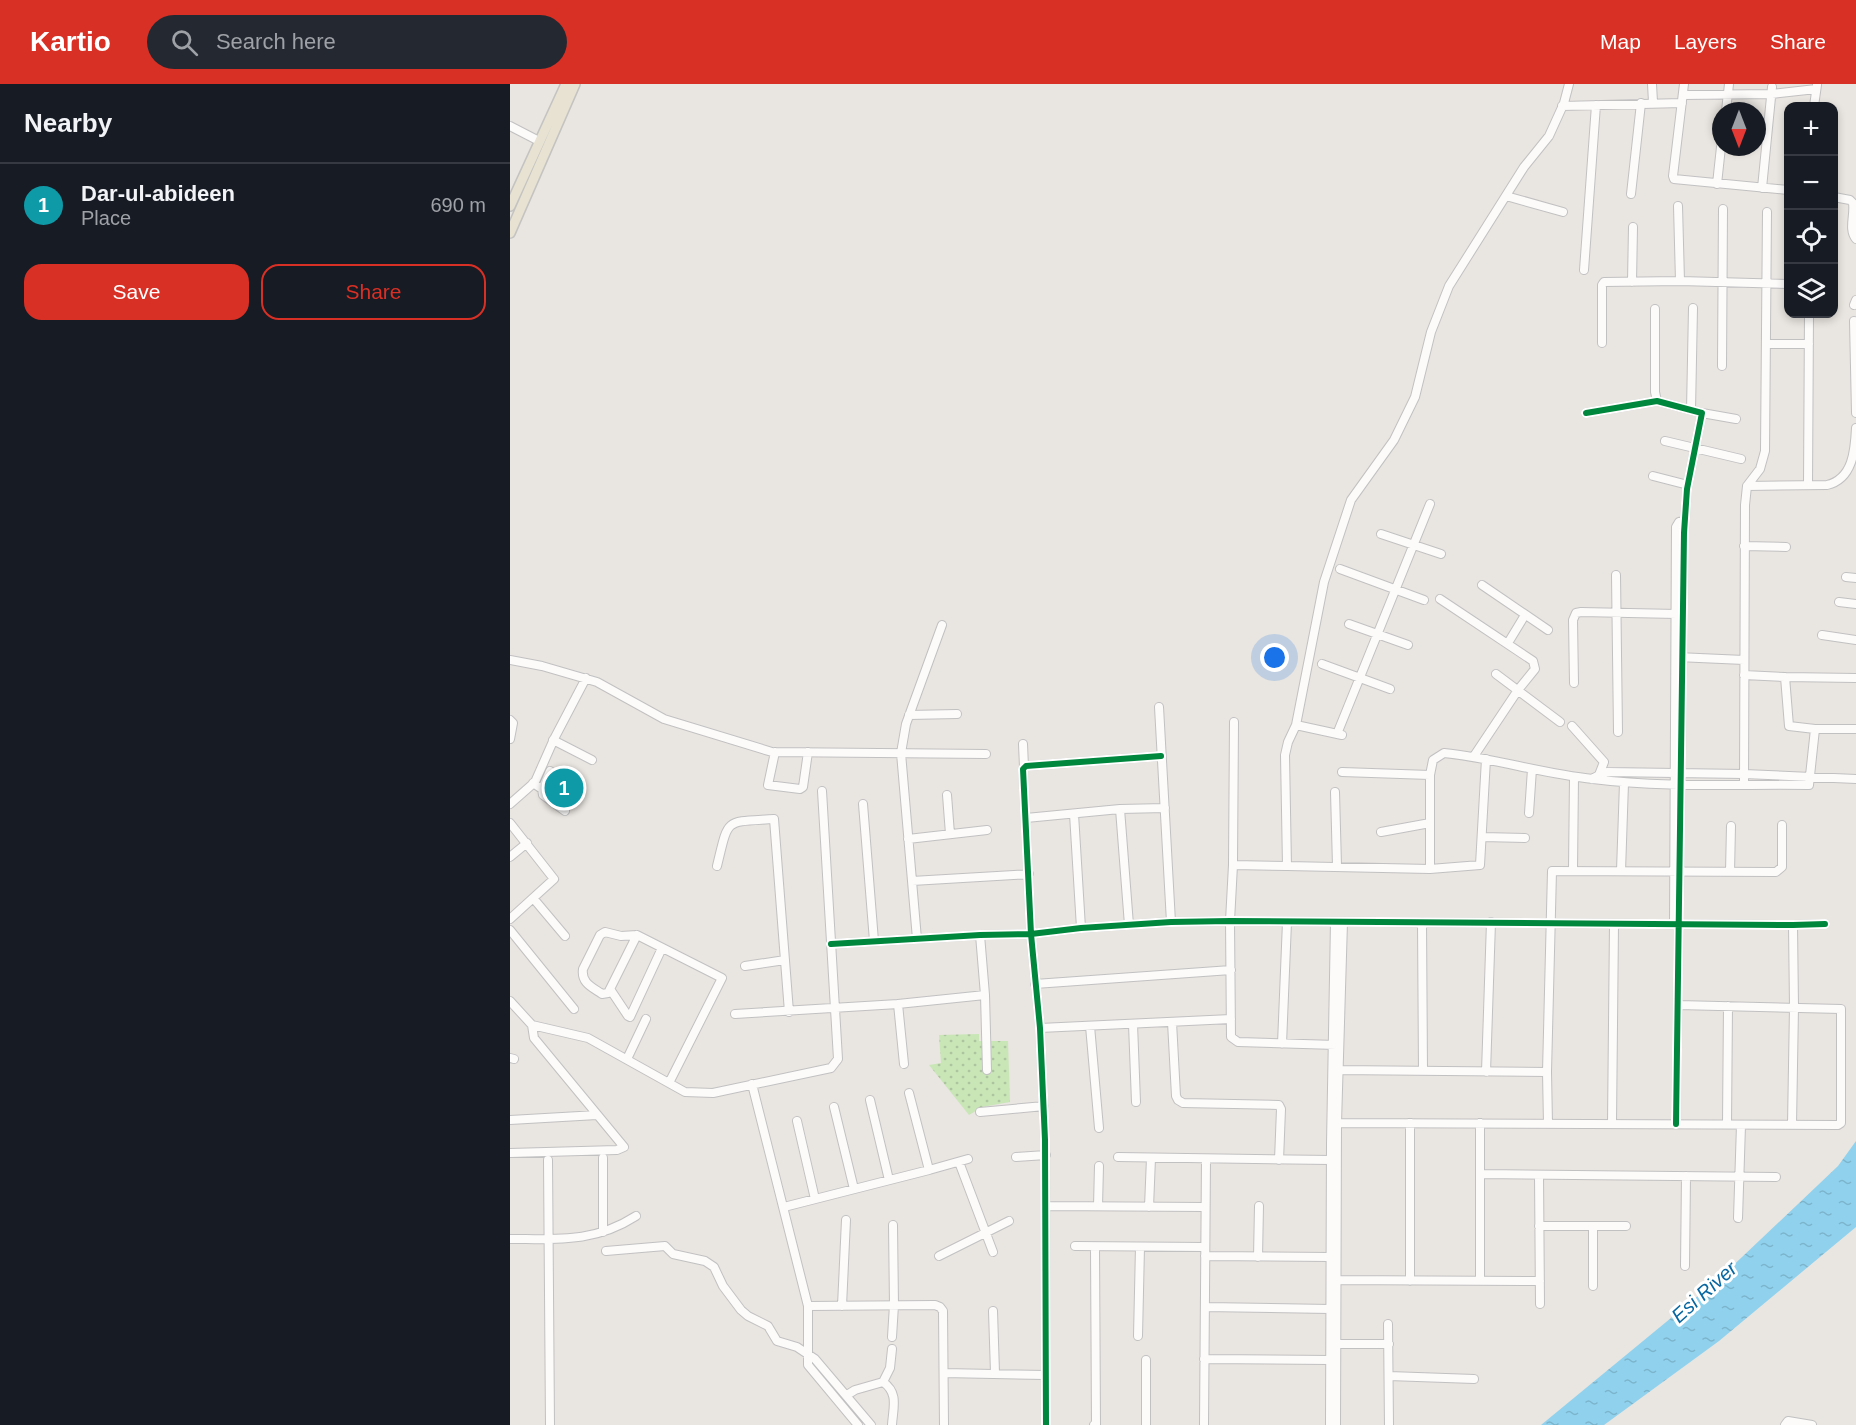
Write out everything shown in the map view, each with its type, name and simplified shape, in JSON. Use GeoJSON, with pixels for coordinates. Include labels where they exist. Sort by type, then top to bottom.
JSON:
{"type":"FeatureCollection","features":[{"type":"Feature","properties":{"kind":"main road"},"geometry":{"type":"LineString","coordinates":[[510,206],[566,84]]}},
{"type":"Feature","properties":{"kind":"main road"},"geometry":{"type":"LineString","coordinates":[[510,233],[512,222],[575,84]]}},
{"type":"Feature","properties":{"kind":"street"},"geometry":{"type":"LineString","coordinates":[[1287,866],[1285,755],[1296,725],[1324,582],[1351,500],[1394,440],[1415,397],[1431,332],[1449,286],[1524,167],[1549,136],[1569,84]]}},
{"type":"Feature","properties":{"kind":"street"},"geometry":{"type":"LineString","coordinates":[[1652,84],[1653,102]]}},
{"type":"Feature","properties":{"kind":"street"},"geometry":{"type":"LineString","coordinates":[[1684,84],[1674,179],[1784,190]]}},
{"type":"Feature","properties":{"kind":"street"},"geometry":{"type":"LineString","coordinates":[[1727,102],[1729,84]]}},
{"type":"Feature","properties":{"kind":"street"},"geometry":{"type":"LineString","coordinates":[[1562,106],[1641,103],[1817,86],[1815,102]]}},
{"type":"Feature","properties":{"kind":"street"},"geometry":{"type":"LineString","coordinates":[[1762,188],[1772,91]]}},
{"type":"Feature","properties":{"kind":"street"},"geometry":{"type":"LineString","coordinates":[[1631,194],[1641,103]]}},
{"type":"Feature","properties":{"kind":"street"},"geometry":{"type":"LineString","coordinates":[[1584,270],[1596,105]]}},
{"type":"Feature","properties":{"kind":"street"},"geometry":{"type":"LineString","coordinates":[[510,126],[539,141]]}},
{"type":"Feature","properties":{"kind":"street"},"geometry":{"type":"LineString","coordinates":[[1717,184],[1720,156]]}},
{"type":"Feature","properties":{"kind":"street"},"geometry":{"type":"LineString","coordinates":[[1506,196],[1563,212]]}},
{"type":"Feature","properties":{"kind":"street"},"geometry":{"type":"LineString","coordinates":[[1838,198],[1850,200],[1852,203],[1852,230],[1856,239]]}},
{"type":"Feature","properties":{"kind":"street"},"geometry":{"type":"LineString","coordinates":[[1678,206],[1680,281]]}},
{"type":"Feature","properties":{"kind":"street"},"geometry":{"type":"LineString","coordinates":[[1722,366],[1723,209]]}},
{"type":"Feature","properties":{"kind":"street"},"geometry":{"type":"LineString","coordinates":[[1744,784],[1744,546],[1747,486],[1760,469],[1764,459],[1767,212]]}},
{"type":"Feature","properties":{"kind":"street"},"geometry":{"type":"LineString","coordinates":[[1632,282],[1633,227]]}},
{"type":"Feature","properties":{"kind":"street"},"geometry":{"type":"LineString","coordinates":[[1602,343],[1602,283],[1680,281],[1784,284]]}},
{"type":"Feature","properties":{"kind":"street"},"geometry":{"type":"LineString","coordinates":[[1691,410],[1693,308]]}},
{"type":"Feature","properties":{"kind":"street"},"geometry":{"type":"LineString","coordinates":[[1655,309],[1655,392],[1657,401]]}},
{"type":"Feature","properties":{"kind":"street"},"geometry":{"type":"LineString","coordinates":[[1808,485],[1809,318]]}},
{"type":"Feature","properties":{"kind":"street"},"geometry":{"type":"LineString","coordinates":[[1854,321],[1856,413]]}},
{"type":"Feature","properties":{"kind":"street"},"geometry":{"type":"LineString","coordinates":[[1766,344],[1809,344]]}},
{"type":"Feature","properties":{"kind":"street"},"geometry":{"type":"LineString","coordinates":[[1586,413],[1657,401],[1736,419]]}},
{"type":"Feature","properties":{"kind":"street"},"geometry":{"type":"LineString","coordinates":[[1676,1124],[1678,614],[1688,485],[1702,412]]}},
{"type":"Feature","properties":{"kind":"street"},"geometry":{"type":"LineString","coordinates":[[1747,486],[1835,483],[1851,465],[1856,448],[1856,428]]}},
{"type":"Feature","properties":{"kind":"street"},"geometry":{"type":"LineString","coordinates":[[1665,441],[1741,459]]}},
{"type":"Feature","properties":{"kind":"street"},"geometry":{"type":"LineString","coordinates":[[1653,477],[1688,485]]}},
{"type":"Feature","properties":{"kind":"street"},"geometry":{"type":"LineString","coordinates":[[1296,725],[1339,734],[1359,678],[1430,504]]}},
{"type":"Feature","properties":{"kind":"street"},"geometry":{"type":"LineString","coordinates":[[1381,534],[1441,554]]}},
{"type":"Feature","properties":{"kind":"street"},"geometry":{"type":"LineString","coordinates":[[1744,546],[1786,547]]}},
{"type":"Feature","properties":{"kind":"street"},"geometry":{"type":"LineString","coordinates":[[1340,569],[1424,600]]}},
{"type":"Feature","properties":{"kind":"street"},"geometry":{"type":"LineString","coordinates":[[1616,575],[1618,732]]}},
{"type":"Feature","properties":{"kind":"street"},"geometry":{"type":"LineString","coordinates":[[1846,577],[1856,578]]}},
{"type":"Feature","properties":{"kind":"street"},"geometry":{"type":"LineString","coordinates":[[1482,585],[1548,630]]}},
{"type":"Feature","properties":{"kind":"street"},"geometry":{"type":"LineString","coordinates":[[1440,599],[1508,643],[1535,664],[1535,669],[1518,690],[1474,756]]}},
{"type":"Feature","properties":{"kind":"street"},"geometry":{"type":"LineString","coordinates":[[1839,602],[1856,604]]}},
{"type":"Feature","properties":{"kind":"street"},"geometry":{"type":"LineString","coordinates":[[1574,683],[1573,620],[1576,614],[1617,612],[1678,614]]}},
{"type":"Feature","properties":{"kind":"street"},"geometry":{"type":"LineString","coordinates":[[1508,643],[1525,615]]}},
{"type":"Feature","properties":{"kind":"street"},"geometry":{"type":"LineString","coordinates":[[1349,624],[1408,645]]}},
{"type":"Feature","properties":{"kind":"street"},"geometry":{"type":"LineString","coordinates":[[917,939],[901,753],[904,730],[942,625]]}},
{"type":"Feature","properties":{"kind":"street"},"geometry":{"type":"LineString","coordinates":[[1822,635],[1856,640]]}},
{"type":"Feature","properties":{"kind":"street"},"geometry":{"type":"LineString","coordinates":[[1678,657],[1744,660]]}},
{"type":"Feature","properties":{"kind":"street"},"geometry":{"type":"LineString","coordinates":[[510,660],[543,666],[597,682],[664,719],[780,754],[799,755],[808,752],[986,754]]}},
{"type":"Feature","properties":{"kind":"street"},"geometry":{"type":"LineString","coordinates":[[1322,664],[1390,689]]}},
{"type":"Feature","properties":{"kind":"street"},"geometry":{"type":"LineString","coordinates":[[1496,674],[1560,722]]}},
{"type":"Feature","properties":{"kind":"street"},"geometry":{"type":"LineString","coordinates":[[1744,675],[1856,678]]}},
{"type":"Feature","properties":{"kind":"street"},"geometry":{"type":"LineString","coordinates":[[1785,677],[1790,726],[1815,729],[1856,729]]}},
{"type":"Feature","properties":{"kind":"street"},"geometry":{"type":"LineString","coordinates":[[510,804],[533,783],[585,678]]}},
{"type":"Feature","properties":{"kind":"street"},"geometry":{"type":"LineString","coordinates":[[1159,707],[1171,922]]}},
{"type":"Feature","properties":{"kind":"street"},"geometry":{"type":"LineString","coordinates":[[909,715],[957,714]]}},
{"type":"Feature","properties":{"kind":"street"},"geometry":{"type":"LineString","coordinates":[[510,720],[513,728],[510,739]]}},
{"type":"Feature","properties":{"kind":"street"},"geometry":{"type":"LineString","coordinates":[[1234,722],[1233,865],[1230,921],[1231,1037],[1234,1041],[1336,1045]]}},
{"type":"Feature","properties":{"kind":"street"},"geometry":{"type":"LineString","coordinates":[[1572,726],[1604,762],[1595,777]]}},
{"type":"Feature","properties":{"kind":"street"},"geometry":{"type":"LineString","coordinates":[[1595,777],[1607,772],[1744,784],[1809,785],[1815,729]]}},
{"type":"Feature","properties":{"kind":"street"},"geometry":{"type":"LineString","coordinates":[[553,740],[592,760]]}},
{"type":"Feature","properties":{"kind":"street"},"geometry":{"type":"LineString","coordinates":[[1023,744],[1031,934],[1040,1028],[1046,1155],[1046,1425]]}},
{"type":"Feature","properties":{"kind":"street"},"geometry":{"type":"LineString","coordinates":[[780,754],[768,785],[800,789],[803,787],[808,752]]}},
{"type":"Feature","properties":{"kind":"street"},"geometry":{"type":"LineString","coordinates":[[1430,868],[1430,775],[1433,760],[1437,755],[1444,753],[1474,756],[1574,777],[1595,777],[1624,783],[1744,774],[1856,779]]}},
{"type":"Feature","properties":{"kind":"street"},"geometry":{"type":"LineString","coordinates":[[1024,767],[1161,756]]}},
{"type":"Feature","properties":{"kind":"street"},"geometry":{"type":"LineString","coordinates":[[1233,865],[1430,868],[1480,865],[1486,759]]}},
{"type":"Feature","properties":{"kind":"street"},"geometry":{"type":"LineString","coordinates":[[1529,813],[1532,769]]}},
{"type":"Feature","properties":{"kind":"street"},"geometry":{"type":"LineString","coordinates":[[550,771],[542,789],[543,795],[565,811]]}},
{"type":"Feature","properties":{"kind":"street"},"geometry":{"type":"LineString","coordinates":[[1342,772],[1430,775]]}},
{"type":"Feature","properties":{"kind":"street"},"geometry":{"type":"LineString","coordinates":[[1573,870],[1574,777]]}},
{"type":"Feature","properties":{"kind":"street"},"geometry":{"type":"LineString","coordinates":[[533,783],[542,789]]}},
{"type":"Feature","properties":{"kind":"street"},"geometry":{"type":"LineString","coordinates":[[1621,871],[1624,783]]}},
{"type":"Feature","properties":{"kind":"street"},"geometry":{"type":"LineString","coordinates":[[532,1025],[588,1038],[685,1092],[713,1093],[831,1068],[838,1059],[822,791]]}},
{"type":"Feature","properties":{"kind":"street"},"geometry":{"type":"LineString","coordinates":[[1335,792],[1337,866]]}},
{"type":"Feature","properties":{"kind":"street"},"geometry":{"type":"LineString","coordinates":[[947,795],[950,834]]}},
{"type":"Feature","properties":{"kind":"street"},"geometry":{"type":"LineString","coordinates":[[863,804],[874,941]]}},
{"type":"Feature","properties":{"kind":"street"},"geometry":{"type":"LineString","coordinates":[[1026,818],[1120,809],[1165,808]]}},
{"type":"Feature","properties":{"kind":"street"},"geometry":{"type":"LineString","coordinates":[[1120,809],[1129,925]]}},
{"type":"Feature","properties":{"kind":"street"},"geometry":{"type":"LineString","coordinates":[[1074,814],[1081,928]]}},
{"type":"Feature","properties":{"kind":"street"},"geometry":{"type":"LineString","coordinates":[[717,866],[729,825],[735,822],[774,819],[789,1012]]}},
{"type":"Feature","properties":{"kind":"street"},"geometry":{"type":"LineString","coordinates":[[510,823],[554,879],[510,919]]}},
{"type":"Feature","properties":{"kind":"street"},"geometry":{"type":"LineString","coordinates":[[1381,832],[1430,823]]}},
{"type":"Feature","properties":{"kind":"street"},"geometry":{"type":"LineString","coordinates":[[1548,1124],[1550,873],[1554,870],[1776,872],[1782,867],[1782,825]]}},
{"type":"Feature","properties":{"kind":"street"},"geometry":{"type":"LineString","coordinates":[[1730,872],[1731,826]]}},
{"type":"Feature","properties":{"kind":"street"},"geometry":{"type":"LineString","coordinates":[[908,839],[987,830]]}},
{"type":"Feature","properties":{"kind":"street"},"geometry":{"type":"LineString","coordinates":[[1483,837],[1525,838]]}},
{"type":"Feature","properties":{"kind":"street"},"geometry":{"type":"LineString","coordinates":[[510,857],[527,843]]}},
{"type":"Feature","properties":{"kind":"street"},"geometry":{"type":"LineString","coordinates":[[912,881],[1029,874]]}},
{"type":"Feature","properties":{"kind":"street"},"geometry":{"type":"LineString","coordinates":[[533,898],[565,936]]}},
{"type":"Feature","properties":{"kind":"street"},"geometry":{"type":"LineString","coordinates":[[831,944],[1031,934],[1171,922],[1825,924]]}},
{"type":"Feature","properties":{"kind":"street"},"geometry":{"type":"LineString","coordinates":[[1282,1044],[1287,922]]}},
{"type":"Feature","properties":{"kind":"street"},"geometry":{"type":"LineString","coordinates":[[1336,1425],[1334,1123],[1339,922]]}},
{"type":"Feature","properties":{"kind":"street"},"geometry":{"type":"LineString","coordinates":[[1422,922],[1423,1071]]}},
{"type":"Feature","properties":{"kind":"street"},"geometry":{"type":"LineString","coordinates":[[1486,1072],[1491,922]]}},
{"type":"Feature","properties":{"kind":"street"},"geometry":{"type":"LineString","coordinates":[[1612,1124],[1614,924]]}},
{"type":"Feature","properties":{"kind":"street"},"geometry":{"type":"LineString","coordinates":[[1792,1125],[1793,925]]}},
{"type":"Feature","properties":{"kind":"street"},"geometry":{"type":"LineString","coordinates":[[510,930],[574,1010]]}},
{"type":"Feature","properties":{"kind":"street"},"geometry":{"type":"LineString","coordinates":[[637,935],[605,995],[586,983],[582,975],[583,969],[600,934],[605,932],[621,936],[637,935],[722,978],[669,1083]]}},
{"type":"Feature","properties":{"kind":"street"},"geometry":{"type":"LineString","coordinates":[[980,935],[985,995],[987,1070]]}},
{"type":"Feature","properties":{"kind":"street"},"geometry":{"type":"LineString","coordinates":[[610,989],[630,1017],[662,948]]}},
{"type":"Feature","properties":{"kind":"street"},"geometry":{"type":"LineString","coordinates":[[745,966],[785,960]]}},
{"type":"Feature","properties":{"kind":"street"},"geometry":{"type":"LineString","coordinates":[[1035,984],[1231,970]]}},
{"type":"Feature","properties":{"kind":"street"},"geometry":{"type":"LineString","coordinates":[[735,1014],[836,1009],[985,995]]}},
{"type":"Feature","properties":{"kind":"street"},"geometry":{"type":"LineString","coordinates":[[510,1001],[532,1025],[534,1038],[624,1147],[510,1153]]}},
{"type":"Feature","properties":{"kind":"street"},"geometry":{"type":"LineString","coordinates":[[898,1004],[904,1064]]}},
{"type":"Feature","properties":{"kind":"street"},"geometry":{"type":"LineString","coordinates":[[1334,1123],[1838,1125],[1842,1120],[1843,1011],[1839,1008],[1678,1005]]}},
{"type":"Feature","properties":{"kind":"street"},"geometry":{"type":"LineString","coordinates":[[1727,1124],[1728,1006]]}},
{"type":"Feature","properties":{"kind":"street"},"geometry":{"type":"LineString","coordinates":[[627,1059],[646,1019]]}},
{"type":"Feature","properties":{"kind":"street"},"geometry":{"type":"LineString","coordinates":[[1040,1028],[1231,1019]]}},
{"type":"Feature","properties":{"kind":"street"},"geometry":{"type":"LineString","coordinates":[[1172,1022],[1178,1100],[1183,1103],[1279,1105],[1281,1108],[1279,1160]]}},
{"type":"Feature","properties":{"kind":"street"},"geometry":{"type":"LineString","coordinates":[[1132,1024],[1136,1102]]}},
{"type":"Feature","properties":{"kind":"street"},"geometry":{"type":"LineString","coordinates":[[1090,1026],[1099,1128]]}},
{"type":"Feature","properties":{"kind":"street"},"geometry":{"type":"LineString","coordinates":[[1336,1070],[1547,1072]]}},
{"type":"Feature","properties":{"kind":"street"},"geometry":{"type":"LineString","coordinates":[[753,1084],[808,1306],[808,1365],[858,1425]]}},
{"type":"Feature","properties":{"kind":"street"},"geometry":{"type":"LineString","coordinates":[[909,1093],[929,1170]]}},
{"type":"Feature","properties":{"kind":"street"},"geometry":{"type":"LineString","coordinates":[[870,1100],[889,1180]]}},
{"type":"Feature","properties":{"kind":"street"},"geometry":{"type":"LineString","coordinates":[[980,1112],[1044,1106]]}},
{"type":"Feature","properties":{"kind":"street"},"geometry":{"type":"LineString","coordinates":[[834,1107],[854,1189]]}},
{"type":"Feature","properties":{"kind":"street"},"geometry":{"type":"LineString","coordinates":[[510,1120],[597,1115]]}},
{"type":"Feature","properties":{"kind":"street"},"geometry":{"type":"LineString","coordinates":[[797,1121],[815,1199]]}},
{"type":"Feature","properties":{"kind":"street"},"geometry":{"type":"LineString","coordinates":[[1330,1425],[1330,1309],[1334,1280],[1331,1257],[1331,1160],[1334,1123]]}},
{"type":"Feature","properties":{"kind":"street"},"geometry":{"type":"LineString","coordinates":[[1410,1123],[1410,1281]]}},
{"type":"Feature","properties":{"kind":"street"},"geometry":{"type":"LineString","coordinates":[[1480,1124],[1480,1281]]}},
{"type":"Feature","properties":{"kind":"street"},"geometry":{"type":"LineString","coordinates":[[1738,1218],[1741,1125]]}},
{"type":"Feature","properties":{"kind":"street"},"geometry":{"type":"LineString","coordinates":[[1016,1157],[1046,1155]]}},
{"type":"Feature","properties":{"kind":"street"},"geometry":{"type":"LineString","coordinates":[[1118,1157],[1331,1160]]}},
{"type":"Feature","properties":{"kind":"street"},"geometry":{"type":"LineString","coordinates":[[603,1158],[603,1232]]}},
{"type":"Feature","properties":{"kind":"street"},"geometry":{"type":"LineString","coordinates":[[1149,1207],[1151,1158]]}},
{"type":"Feature","properties":{"kind":"street"},"geometry":{"type":"LineString","coordinates":[[1204,1425],[1206,1159]]}},
{"type":"Feature","properties":{"kind":"street"},"geometry":{"type":"LineString","coordinates":[[548,1160],[550,1425]]}},
{"type":"Feature","properties":{"kind":"street"},"geometry":{"type":"LineString","coordinates":[[784,1207],[964,1160],[993,1252]]}},
{"type":"Feature","properties":{"kind":"street"},"geometry":{"type":"LineString","coordinates":[[1098,1206],[1099,1166]]}},
{"type":"Feature","properties":{"kind":"street"},"geometry":{"type":"LineString","coordinates":[[1480,1174],[1776,1177]]}},
{"type":"Feature","properties":{"kind":"street"},"geometry":{"type":"LineString","coordinates":[[1539,1175],[1540,1304]]}},
{"type":"Feature","properties":{"kind":"street"},"geometry":{"type":"LineString","coordinates":[[1685,1266],[1686,1176]]}},
{"type":"Feature","properties":{"kind":"street"},"geometry":{"type":"LineString","coordinates":[[1047,1206],[1205,1207]]}},
{"type":"Feature","properties":{"kind":"street"},"geometry":{"type":"LineString","coordinates":[[1258,1257],[1259,1206]]}},
{"type":"Feature","properties":{"kind":"street"},"geometry":{"type":"LineString","coordinates":[[510,1239],[595,1236],[636,1216]]}},
{"type":"Feature","properties":{"kind":"street"},"geometry":{"type":"LineString","coordinates":[[842,1306],[846,1220]]}},
{"type":"Feature","properties":{"kind":"street"},"geometry":{"type":"LineString","coordinates":[[939,1256],[1009,1221]]}},
{"type":"Feature","properties":{"kind":"street"},"geometry":{"type":"LineString","coordinates":[[892,1337],[893,1224]]}},
{"type":"Feature","properties":{"kind":"street"},"geometry":{"type":"LineString","coordinates":[[1539,1226],[1626,1227]]}},
{"type":"Feature","properties":{"kind":"street"},"geometry":{"type":"LineString","coordinates":[[1593,1226],[1593,1286]]}},
{"type":"Feature","properties":{"kind":"street"},"geometry":{"type":"LineString","coordinates":[[606,1251],[665,1246],[673,1254],[711,1264],[717,1271],[723,1286],[741,1310],[768,1326],[777,1341],[797,1347],[815,1359],[871,1425]]}},
{"type":"Feature","properties":{"kind":"street"},"geometry":{"type":"LineString","coordinates":[[1075,1246],[1140,1247],[1258,1257],[1331,1257]]}},
{"type":"Feature","properties":{"kind":"street"},"geometry":{"type":"LineString","coordinates":[[1094,1425],[1096,1425],[1095,1246]]}},
{"type":"Feature","properties":{"kind":"street"},"geometry":{"type":"LineString","coordinates":[[1138,1336],[1140,1247]]}},
{"type":"Feature","properties":{"kind":"street"},"geometry":{"type":"LineString","coordinates":[[1334,1280],[1540,1281]]}},
{"type":"Feature","properties":{"kind":"street"},"geometry":{"type":"LineString","coordinates":[[808,1306],[935,1305],[940,1307],[943,1311],[944,1425]]}},
{"type":"Feature","properties":{"kind":"street"},"geometry":{"type":"LineString","coordinates":[[1204,1307],[1330,1309]]}},
{"type":"Feature","properties":{"kind":"street"},"geometry":{"type":"LineString","coordinates":[[993,1311],[995,1373]]}},
{"type":"Feature","properties":{"kind":"street"},"geometry":{"type":"LineString","coordinates":[[1388,1324],[1389,1425]]}},
{"type":"Feature","properties":{"kind":"street"},"geometry":{"type":"LineString","coordinates":[[1336,1344],[1389,1344]]}},
{"type":"Feature","properties":{"kind":"street"},"geometry":{"type":"LineString","coordinates":[[847,1395],[855,1390],[883,1382],[890,1368],[892,1349]]}},
{"type":"Feature","properties":{"kind":"street"},"geometry":{"type":"LineString","coordinates":[[1204,1359],[1330,1360]]}},
{"type":"Feature","properties":{"kind":"street"},"geometry":{"type":"LineString","coordinates":[[1146,1360],[1146,1425]]}},
{"type":"Feature","properties":{"kind":"street"},"geometry":{"type":"LineString","coordinates":[[944,1373],[1045,1375]]}},
{"type":"Feature","properties":{"kind":"street"},"geometry":{"type":"LineString","coordinates":[[1389,1376],[1474,1379]]}},
{"type":"Feature","properties":{"kind":"street"},"geometry":{"type":"LineString","coordinates":[[883,1382],[890,1387],[893,1394],[892,1425]]}},
{"type":"Feature","properties":{"kind":"street"},"geometry":{"type":"LineString","coordinates":[[1785,1425],[1788,1421],[1812,1425]]}},
{"type":"Feature","properties":{"kind":"green space"},"geometry":{"type":"Polygon","coordinates":[[[979,1034],[979,1041],[1008,1041],[1010,1102],[982,1107],[969,1115],[929,1065],[941,1063],[939,1035],[979,1034]]]}},
{"type":"Feature","properties":{"kind":"water","name":"Esi River"},"geometry":{"type":"Polygon","coordinates":[[[1856,1141],[1856,1227],[1719,1341],[1604,1425],[1541,1425],[1722,1276],[1838,1166],[1856,1141]]]}},
{"type":"Feature","properties":{"kind":"cycle path"},"geometry":{"type":"LineString","coordinates":[[1586,413],[1657,401],[1702,413],[1687,489],[1684,533],[1676,1124]]}},
{"type":"Feature","properties":{"kind":"cycle path"},"geometry":{"type":"LineString","coordinates":[[1046,1425],[1045,1140],[1023,769],[1026,766],[1161,756]]}},
{"type":"Feature","properties":{"kind":"cycle path"},"geometry":{"type":"LineString","coordinates":[[831,944],[1031,934],[1171,922],[1825,924]]}},
{"type":"Feature","properties":{"kind":"place","name":"Dar-ul-abideen"},"geometry":{"type":"Point","coordinates":[564,788]}}]}
